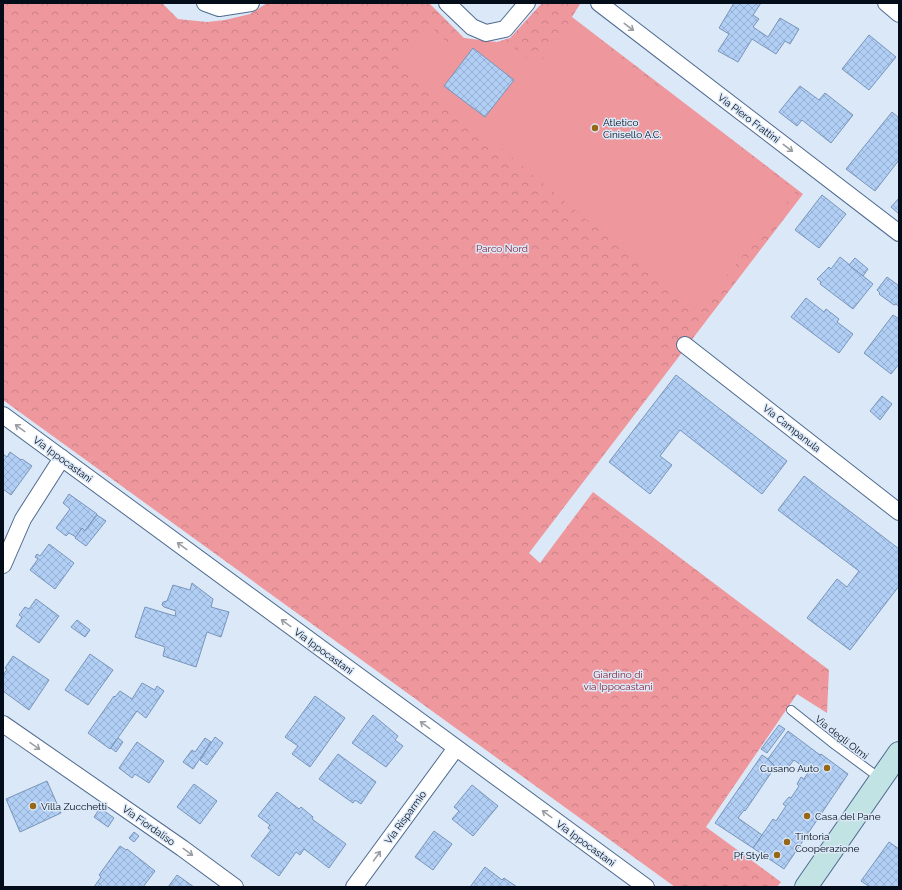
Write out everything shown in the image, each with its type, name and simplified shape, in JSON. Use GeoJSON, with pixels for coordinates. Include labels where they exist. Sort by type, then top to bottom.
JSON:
{"type":"FeatureCollection","features":[{"type":"Feature","properties":{"kind":"street"},"geometry":{"type":"LineString","coordinates":[[205,3],[220,8],[251,3]]}},
{"type":"Feature","properties":{"kind":"street"},"geometry":{"type":"LineString","coordinates":[[447,3],[472,27],[486,33],[505,29],[526,3]]}},
{"type":"Feature","properties":{"kind":"street","name":"Via Piero Frattini"},"geometry":{"type":"LineString","coordinates":[[598,3],[899,233]]}},
{"type":"Feature","properties":{"kind":"street"},"geometry":{"type":"LineString","coordinates":[[886,3],[899,14]]}},
{"type":"Feature","properties":{"kind":"street","name":"Via Campanula"},"geometry":{"type":"LineString","coordinates":[[686,345],[899,512]]}},
{"type":"Feature","properties":{"kind":"street","name":"Via Ippocastani"},"geometry":{"type":"LineString","coordinates":[[3,415],[646,887]]}},
{"type":"Feature","properties":{"kind":"street"},"geometry":{"type":"LineString","coordinates":[[3,564],[23,519],[62,458]]}},
{"type":"Feature","properties":{"kind":"street","name":"Via Fiordaliso"},"geometry":{"type":"LineString","coordinates":[[3,724],[182,848],[235,887]]}},
{"type":"Feature","properties":{"kind":"street","name":"Via Risparmio"},"geometry":{"type":"LineString","coordinates":[[354,887],[456,748]]}},
{"type":"Feature","properties":{"kind":"street"},"geometry":{"type":"LineString","coordinates":[[806,887],[899,753]]}},
{"type":"Feature","properties":{"kind":"lane","name":"Via degli Olmi"},"geometry":{"type":"LineString","coordinates":[[791,710],[881,779]]}},
{"type":"Feature","properties":{"kind":"green space"},"geometry":{"type":"Polygon","coordinates":[[[3,3],[162,3],[178,19],[207,22],[225,20],[250,14],[267,3],[429,3],[464,38],[497,42],[510,38],[542,3],[578,3],[580,4],[572,17],[803,194],[529,553],[540,563],[593,492],[829,670],[827,713],[797,694],[706,827],[781,882],[777,887],[675,887],[3,400],[3,3]]]}},
{"type":"Feature","properties":{"kind":"green space","name":"Atletico Cinisello A.C."},"geometry":{"type":"Polygon","coordinates":[[[573,22],[796,191],[697,312],[398,62],[429,25],[453,48],[465,38],[470,42],[486,47],[497,47],[509,44],[537,65],[573,22]]]}},
{"type":"Feature","properties":{"kind":"building"},"geometry":{"type":"Polygon","coordinates":[[[734,3],[761,3],[753,15],[759,19],[753,27],[768,37],[780,18],[799,29],[790,44],[785,41],[776,54],[752,39],[738,62],[718,51],[729,34],[719,28],[734,3]]]}},
{"type":"Feature","properties":{"kind":"building"},"geometry":{"type":"Polygon","coordinates":[[[869,35],[896,57],[869,90],[842,69],[869,35]]]}},
{"type":"Feature","properties":{"kind":"building"},"geometry":{"type":"Polygon","coordinates":[[[473,48],[514,80],[485,117],[444,86],[473,48]]]}},
{"type":"Feature","properties":{"kind":"building"},"geometry":{"type":"Polygon","coordinates":[[[800,86],[819,100],[825,93],[853,115],[831,143],[802,120],[797,126],[779,112],[800,86]]]}},
{"type":"Feature","properties":{"kind":"building"},"geometry":{"type":"Polygon","coordinates":[[[892,112],[899,118],[899,160],[875,191],[846,169],[892,112]]]}},
{"type":"Feature","properties":{"kind":"building"},"geometry":{"type":"Polygon","coordinates":[[[822,195],[846,214],[819,248],[795,230],[822,195]]]}},
{"type":"Feature","properties":{"kind":"building"},"geometry":{"type":"Polygon","coordinates":[[[899,198],[899,214],[891,207],[899,198]]]}},
{"type":"Feature","properties":{"kind":"building"},"geometry":{"type":"Polygon","coordinates":[[[840,257],[873,284],[853,309],[820,284],[821,282],[817,279],[829,267],[831,269],[840,257]]]}},
{"type":"Feature","properties":{"kind":"building"},"geometry":{"type":"Polygon","coordinates":[[[855,258],[868,269],[863,276],[849,265],[855,258]]]}},
{"type":"Feature","properties":{"kind":"building"},"geometry":{"type":"Polygon","coordinates":[[[887,277],[899,286],[898,306],[896,304],[894,305],[879,294],[880,293],[877,290],[887,277]]]}},
{"type":"Feature","properties":{"kind":"building"},"geometry":{"type":"Polygon","coordinates":[[[806,298],[824,312],[826,309],[839,319],[837,322],[853,334],[839,353],[791,317],[806,298]]]}},
{"type":"Feature","properties":{"kind":"building"},"geometry":{"type":"Polygon","coordinates":[[[893,315],[899,319],[899,364],[891,374],[864,353],[893,315]]]}},
{"type":"Feature","properties":{"kind":"building"},"geometry":{"type":"Polygon","coordinates":[[[676,375],[787,461],[762,494],[680,430],[660,456],[672,465],[650,494],[609,462],[676,375]]]}},
{"type":"Feature","properties":{"kind":"building"},"geometry":{"type":"Polygon","coordinates":[[[882,396],[892,404],[880,420],[870,411],[882,396]]]}},
{"type":"Feature","properties":{"kind":"building"},"geometry":{"type":"Polygon","coordinates":[[[10,452],[32,466],[11,495],[3,489],[3,454],[7,457],[10,452]]]}},
{"type":"Feature","properties":{"kind":"building"},"geometry":{"type":"Polygon","coordinates":[[[804,476],[899,549],[899,586],[850,650],[807,618],[837,579],[847,587],[859,571],[778,510],[804,476]]]}},
{"type":"Feature","properties":{"kind":"building"},"geometry":{"type":"Polygon","coordinates":[[[69,494],[97,514],[85,531],[82,528],[76,537],[69,533],[66,536],[56,528],[70,509],[63,503],[69,494]]]}},
{"type":"Feature","properties":{"kind":"building"},"geometry":{"type":"Polygon","coordinates":[[[97,515],[106,521],[86,546],[75,538],[82,528],[85,531],[97,515]]]}},
{"type":"Feature","properties":{"kind":"building"},"geometry":{"type":"Polygon","coordinates":[[[49,544],[74,563],[55,589],[30,570],[38,559],[35,557],[37,554],[40,556],[49,544]]]}},
{"type":"Feature","properties":{"kind":"building"},"geometry":{"type":"Polygon","coordinates":[[[192,583],[213,599],[211,607],[229,612],[221,637],[207,632],[196,667],[163,656],[165,647],[135,637],[145,607],[175,616],[176,611],[164,607],[162,605],[163,602],[167,601],[173,585],[190,590],[192,583]]]}},
{"type":"Feature","properties":{"kind":"building"},"geometry":{"type":"Polygon","coordinates":[[[36,599],[59,616],[39,643],[16,626],[22,617],[19,615],[25,607],[29,609],[36,599]]]}},
{"type":"Feature","properties":{"kind":"building"},"geometry":{"type":"Polygon","coordinates":[[[77,620],[90,630],[85,637],[71,627],[77,620]]]}},
{"type":"Feature","properties":{"kind":"building"},"geometry":{"type":"Polygon","coordinates":[[[90,654],[113,670],[88,705],[65,690],[90,654]]]}},
{"type":"Feature","properties":{"kind":"building"},"geometry":{"type":"Polygon","coordinates":[[[13,656],[49,680],[29,710],[3,691],[3,676],[7,669],[5,668],[13,656]]]}},
{"type":"Feature","properties":{"kind":"building"},"geometry":{"type":"Polygon","coordinates":[[[142,683],[155,690],[157,686],[164,691],[146,718],[137,711],[110,749],[88,733],[114,696],[115,697],[120,691],[132,699],[142,683]]]}},
{"type":"Feature","properties":{"kind":"building"},"geometry":{"type":"Polygon","coordinates":[[[315,696],[345,718],[310,767],[292,754],[298,746],[285,737],[315,696]]]}},
{"type":"Feature","properties":{"kind":"building"},"geometry":{"type":"Polygon","coordinates":[[[373,715],[398,736],[395,740],[403,746],[386,767],[352,743],[373,715]]]}},
{"type":"Feature","properties":{"kind":"building"},"geometry":{"type":"Polygon","coordinates":[[[779,725],[785,729],[767,753],[761,749],[779,725]]]}},
{"type":"Feature","properties":{"kind":"building"},"geometry":{"type":"Polygon","coordinates":[[[788,731],[848,774],[784,869],[753,848],[773,819],[776,821],[786,806],[783,804],[789,797],[791,798],[799,786],[797,784],[801,777],[804,779],[809,771],[794,760],[785,771],[780,768],[779,770],[768,759],[788,731]]]}},
{"type":"Feature","properties":{"kind":"building"},"geometry":{"type":"Polygon","coordinates":[[[215,737],[223,743],[207,765],[200,760],[215,737]]]}},
{"type":"Feature","properties":{"kind":"building"},"geometry":{"type":"Polygon","coordinates":[[[118,738],[123,742],[116,752],[111,748],[118,738]]]}},
{"type":"Feature","properties":{"kind":"building"},"geometry":{"type":"Polygon","coordinates":[[[205,738],[211,742],[193,769],[183,762],[192,750],[195,752],[205,738]]]}},
{"type":"Feature","properties":{"kind":"building"},"geometry":{"type":"Polygon","coordinates":[[[137,742],[164,761],[149,783],[135,774],[132,778],[119,768],[137,742]]]}},
{"type":"Feature","properties":{"kind":"building"},"geometry":{"type":"Polygon","coordinates":[[[338,754],[376,782],[361,804],[355,800],[353,803],[319,779],[338,754]]]}},
{"type":"Feature","properties":{"kind":"building"},"geometry":{"type":"Polygon","coordinates":[[[762,755],[775,767],[745,811],[744,810],[738,818],[762,835],[753,848],[715,823],[762,755]]]}},
{"type":"Feature","properties":{"kind":"building","name":"Villa Zucchetti"},"geometry":{"type":"Polygon","coordinates":[[[47,781],[61,813],[20,832],[6,799],[47,781]]]}},
{"type":"Feature","properties":{"kind":"building"},"geometry":{"type":"Polygon","coordinates":[[[194,784],[217,801],[200,824],[177,807],[194,784]]]}},
{"type":"Feature","properties":{"kind":"building"},"geometry":{"type":"Polygon","coordinates":[[[472,785],[498,806],[473,836],[452,819],[459,811],[454,807],[472,785]]]}},
{"type":"Feature","properties":{"kind":"building"},"geometry":{"type":"Polygon","coordinates":[[[277,792],[299,809],[301,807],[313,817],[312,819],[346,844],[329,868],[304,849],[300,855],[296,852],[279,876],[251,856],[271,830],[268,828],[270,825],[258,816],[277,792]]]}},
{"type":"Feature","properties":{"kind":"building"},"geometry":{"type":"Polygon","coordinates":[[[100,808],[114,818],[108,827],[94,817],[100,808]]]}},
{"type":"Feature","properties":{"kind":"building"},"geometry":{"type":"Polygon","coordinates":[[[434,831],[452,844],[433,870],[415,857],[434,831]]]}},
{"type":"Feature","properties":{"kind":"building"},"geometry":{"type":"Polygon","coordinates":[[[134,832],[139,836],[134,842],[129,838],[134,832]]]}},
{"type":"Feature","properties":{"kind":"building"},"geometry":{"type":"Polygon","coordinates":[[[889,842],[899,849],[899,887],[870,887],[861,881],[889,842]]]}},
{"type":"Feature","properties":{"kind":"building"},"geometry":{"type":"Polygon","coordinates":[[[120,846],[126,850],[127,849],[155,871],[143,887],[94,887],[101,877],[99,875],[120,846]]]}},
{"type":"Feature","properties":{"kind":"building"},"geometry":{"type":"Polygon","coordinates":[[[485,867],[502,880],[504,878],[517,887],[470,887],[485,867]]]}},
{"type":"Feature","properties":{"kind":"building"},"geometry":{"type":"Polygon","coordinates":[[[177,875],[194,887],[168,887],[177,875]]]}},
{"type":"Feature","properties":{"kind":"place","name":"Atletico Cinisello A.C."},"geometry":{"type":"Point","coordinates":[595,128]}},
{"type":"Feature","properties":{"kind":"place","name":"Cusano Auto"},"geometry":{"type":"Point","coordinates":[827,768]}},
{"type":"Feature","properties":{"kind":"place","name":"Villa Zucchetti"},"geometry":{"type":"Point","coordinates":[33,806]}},
{"type":"Feature","properties":{"kind":"place","name":"Casa del Pane"},"geometry":{"type":"Point","coordinates":[807,816]}},
{"type":"Feature","properties":{"kind":"place","name":"Tintoria Cooperazione"},"geometry":{"type":"Point","coordinates":[787,842]}},
{"type":"Feature","properties":{"kind":"place","name":"Pf Style"},"geometry":{"type":"Point","coordinates":[777,855]}},
{"type":"Feature","properties":{"kind":"park label","name":"Parco Nord"},"geometry":{"type":"Point","coordinates":[502,248]}},
{"type":"Feature","properties":{"kind":"park label","name":"Giardino di via Ippocastani"},"geometry":{"type":"Point","coordinates":[618,680]}}]}
